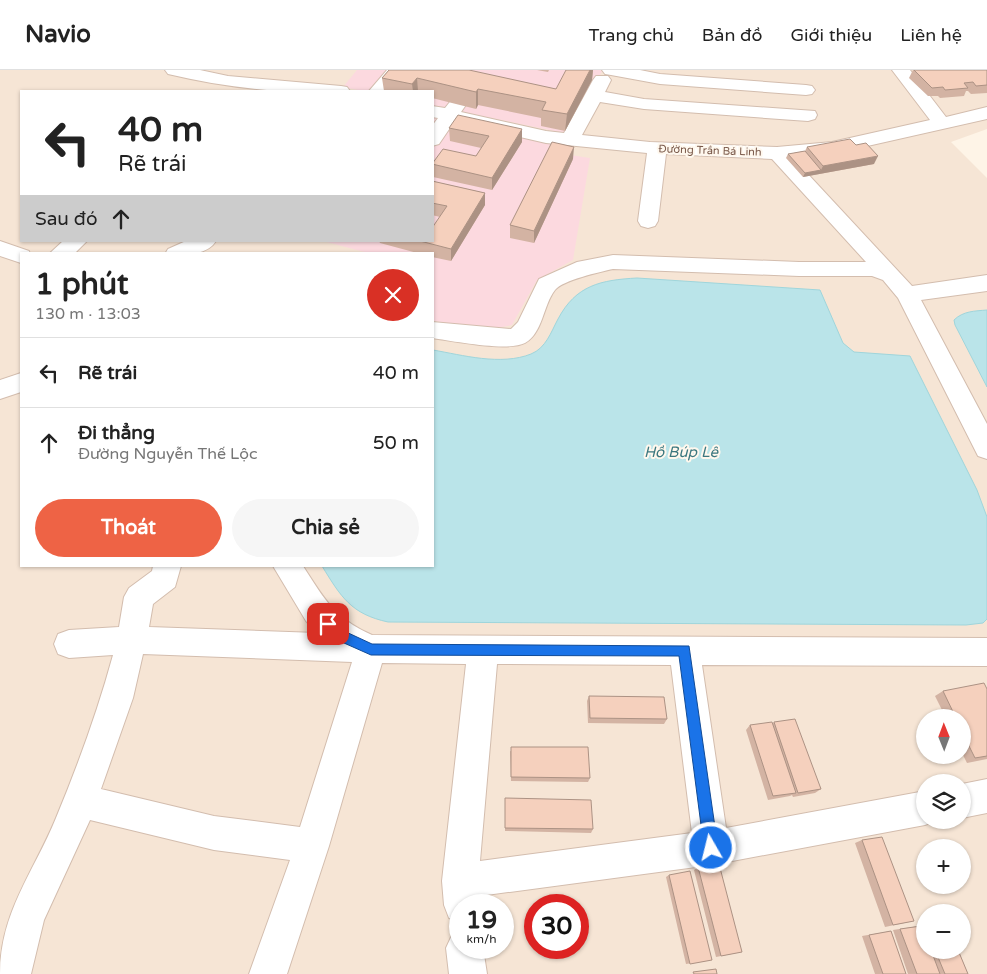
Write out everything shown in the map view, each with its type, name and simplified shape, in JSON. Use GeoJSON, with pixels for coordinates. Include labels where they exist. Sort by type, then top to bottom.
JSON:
{"type":"FeatureCollection","features":[{"type":"Feature","properties":{"kind":"street"},"geometry":{"type":"LineString","coordinates":[[174,70],[224,86],[309,90],[340,86]]}},
{"type":"Feature","properties":{"kind":"street"},"geometry":{"type":"LineString","coordinates":[[379,90],[397,70]]}},
{"type":"Feature","properties":{"kind":"street"},"geometry":{"type":"LineString","coordinates":[[570,140],[593,96],[610,70],[660,79],[806,90]]}},
{"type":"Feature","properties":{"kind":"street"},"geometry":{"type":"LineString","coordinates":[[808,70],[806,90],[808,115],[832,148]]}},
{"type":"Feature","properties":{"kind":"street"},"geometry":{"type":"LineString","coordinates":[[901,70],[941,123]]}},
{"type":"Feature","properties":{"kind":"street"},"geometry":{"type":"LineString","coordinates":[[434,134],[441,113],[468,89]]}},
{"type":"Feature","properties":{"kind":"street"},"geometry":{"type":"LineString","coordinates":[[593,96],[644,104],[808,115]]}},
{"type":"Feature","properties":{"kind":"street","name":"Đường Trần Bá Linh"},"geometry":{"type":"LineString","coordinates":[[441,113],[546,137],[570,140],[658,148],[777,153],[832,148],[987,113]]}},
{"type":"Feature","properties":{"kind":"street"},"geometry":{"type":"LineString","coordinates":[[648,221],[658,148]]}},
{"type":"Feature","properties":{"kind":"street"},"geometry":{"type":"LineString","coordinates":[[777,153],[907,294],[987,449]]}},
{"type":"Feature","properties":{"kind":"street"},"geometry":{"type":"LineString","coordinates":[[63,252],[76,242]]}},
{"type":"Feature","properties":{"kind":"street"},"geometry":{"type":"LineString","coordinates":[[181,252],[204,242]]}},
{"type":"Feature","properties":{"kind":"street"},"geometry":{"type":"LineString","coordinates":[[0,248],[20,256]]}},
{"type":"Feature","properties":{"kind":"street"},"geometry":{"type":"LineString","coordinates":[[434,330],[492,337],[516,337],[523,332],[528,324],[547,284],[585,267],[613,262],[800,269],[874,269],[891,276]]}},
{"type":"Feature","properties":{"kind":"street"},"geometry":{"type":"LineString","coordinates":[[907,294],[987,283]]}},
{"type":"Feature","properties":{"kind":"street"},"geometry":{"type":"LineString","coordinates":[[0,390],[20,382]]}},
{"type":"Feature","properties":{"kind":"street"},"geometry":{"type":"LineString","coordinates":[[12,974],[27,917],[70,827],[117,698],[132,640],[139,597],[165,578],[167,567]]}},
{"type":"Feature","properties":{"kind":"street"},"geometry":{"type":"LineString","coordinates":[[288,567],[316,612],[340,635],[371,650]]}},
{"type":"Feature","properties":{"kind":"street"},"geometry":{"type":"LineString","coordinates":[[70,644],[132,640],[371,650],[987,652]]}},
{"type":"Feature","properties":{"kind":"street"},"geometry":{"type":"LineString","coordinates":[[268,974],[312,846],[371,650]]}},
{"type":"Feature","properties":{"kind":"street"},"geometry":{"type":"LineString","coordinates":[[483,650],[461,893],[916,810]]}},
{"type":"Feature","properties":{"kind":"street"},"geometry":{"type":"LineString","coordinates":[[685,651],[711,848]]}},
{"type":"Feature","properties":{"kind":"street"},"geometry":{"type":"LineString","coordinates":[[971,799],[987,796]]}},
{"type":"Feature","properties":{"kind":"street"},"geometry":{"type":"LineString","coordinates":[[80,801],[214,833],[312,846]]}},
{"type":"Feature","properties":{"kind":"street"},"geometry":{"type":"LineString","coordinates":[[466,959],[468,974]]}},
{"type":"Feature","properties":{"kind":"shaded area"},"geometry":{"type":"Polygon","coordinates":[[[0,70],[987,70],[987,129],[951,142],[987,178],[987,974],[0,974],[0,70]]]}},
{"type":"Feature","properties":{"kind":"shaded area"},"geometry":{"type":"Polygon","coordinates":[[[357,70],[602,71],[569,134],[434,106],[434,90],[358,90],[343,87],[357,70]]]}},
{"type":"Feature","properties":{"kind":"shaded area"},"geometry":{"type":"Polygon","coordinates":[[[434,116],[552,141],[550,152],[590,158],[573,260],[537,280],[512,325],[491,329],[434,321],[434,252],[364,252],[327,242],[434,242],[434,116]]]}},
{"type":"Feature","properties":{"kind":"water","name":"Hồ Búp Lê"},"geometry":{"type":"Polygon","coordinates":[[[637,278],[820,290],[843,343],[854,352],[910,356],[977,490],[987,517],[987,619],[983,623],[966,625],[388,622],[375,619],[348,603],[323,567],[434,567],[434,350],[469,357],[494,359],[507,359],[531,354],[541,348],[565,308],[573,299],[591,287],[612,280],[637,278]]]}},
{"type":"Feature","properties":{"kind":"water"},"geometry":{"type":"Polygon","coordinates":[[[987,310],[987,387],[954,320],[965,313],[987,310]]]}},
{"type":"Feature","properties":{"kind":"building"},"geometry":{"type":"Polygon","coordinates":[[[389,70],[469,70],[556,89],[566,70],[590,70],[567,114],[542,110],[546,102],[478,89],[476,92],[417,78],[412,84],[382,78],[389,70]]]}},
{"type":"Feature","properties":{"kind":"building"},"geometry":{"type":"Polygon","coordinates":[[[914,70],[987,70],[987,85],[976,86],[973,82],[964,83],[968,88],[945,90],[943,87],[932,88],[914,70]]]}},
{"type":"Feature","properties":{"kind":"building"},"geometry":{"type":"Polygon","coordinates":[[[458,115],[522,129],[492,178],[434,164],[434,161],[443,149],[476,156],[489,136],[449,128],[458,115]]]}},
{"type":"Feature","properties":{"kind":"building"},"geometry":{"type":"Polygon","coordinates":[[[850,139],[856,145],[866,143],[878,156],[823,166],[807,147],[850,139]]]}},
{"type":"Feature","properties":{"kind":"building"},"geometry":{"type":"Polygon","coordinates":[[[552,142],[574,147],[534,231],[510,225],[552,142]]]}},
{"type":"Feature","properties":{"kind":"building"},"geometry":{"type":"Polygon","coordinates":[[[805,151],[821,170],[805,173],[788,154],[805,151]]]}},
{"type":"Feature","properties":{"kind":"building"},"geometry":{"type":"Polygon","coordinates":[[[434,181],[485,193],[451,249],[424,242],[434,242],[434,225],[447,206],[434,203],[434,181]]]}},
{"type":"Feature","properties":{"kind":"building"},"geometry":{"type":"Polygon","coordinates":[[[984,683],[987,689],[987,756],[975,758],[971,750],[971,709],[952,709],[943,691],[984,683]]]}},
{"type":"Feature","properties":{"kind":"building"},"geometry":{"type":"Polygon","coordinates":[[[589,696],[664,697],[667,719],[590,718],[589,696]]]}},
{"type":"Feature","properties":{"kind":"building"},"geometry":{"type":"Polygon","coordinates":[[[795,719],[821,789],[798,793],[774,722],[795,719]]]}},
{"type":"Feature","properties":{"kind":"building"},"geometry":{"type":"Polygon","coordinates":[[[772,722],[796,793],[773,796],[750,725],[772,722]]]}},
{"type":"Feature","properties":{"kind":"building"},"geometry":{"type":"Polygon","coordinates":[[[511,747],[588,747],[590,778],[511,777],[511,747]]]}},
{"type":"Feature","properties":{"kind":"building"},"geometry":{"type":"Polygon","coordinates":[[[505,798],[591,800],[593,829],[505,828],[505,798]]]}},
{"type":"Feature","properties":{"kind":"building"},"geometry":{"type":"Polygon","coordinates":[[[882,837],[914,921],[893,925],[862,840],[882,837]]]}},
{"type":"Feature","properties":{"kind":"building"},"geometry":{"type":"Polygon","coordinates":[[[719,864],[742,952],[721,956],[698,867],[719,864]]]}},
{"type":"Feature","properties":{"kind":"building"},"geometry":{"type":"Polygon","coordinates":[[[690,871],[712,960],[690,964],[669,875],[690,871]]]}},
{"type":"Feature","properties":{"kind":"building"},"geometry":{"type":"Polygon","coordinates":[[[916,927],[916,959],[934,959],[940,974],[917,974],[900,929],[916,927]]]}},
{"type":"Feature","properties":{"kind":"building"},"geometry":{"type":"Polygon","coordinates":[[[891,931],[906,974],[883,974],[869,935],[891,931]]]}},
{"type":"Feature","properties":{"kind":"building"},"geometry":{"type":"Polygon","coordinates":[[[939,959],[962,959],[968,974],[945,974],[939,959]]]}},
{"type":"Feature","properties":{"kind":"building"},"geometry":{"type":"Polygon","coordinates":[[[716,969],[717,974],[694,974],[693,972],[716,969]]]}},
{"type":"Feature","properties":{"kind":"route"},"geometry":{"type":"LineString","coordinates":[[328,624],[340,635],[371,650],[685,651],[711,848]]}}]}
